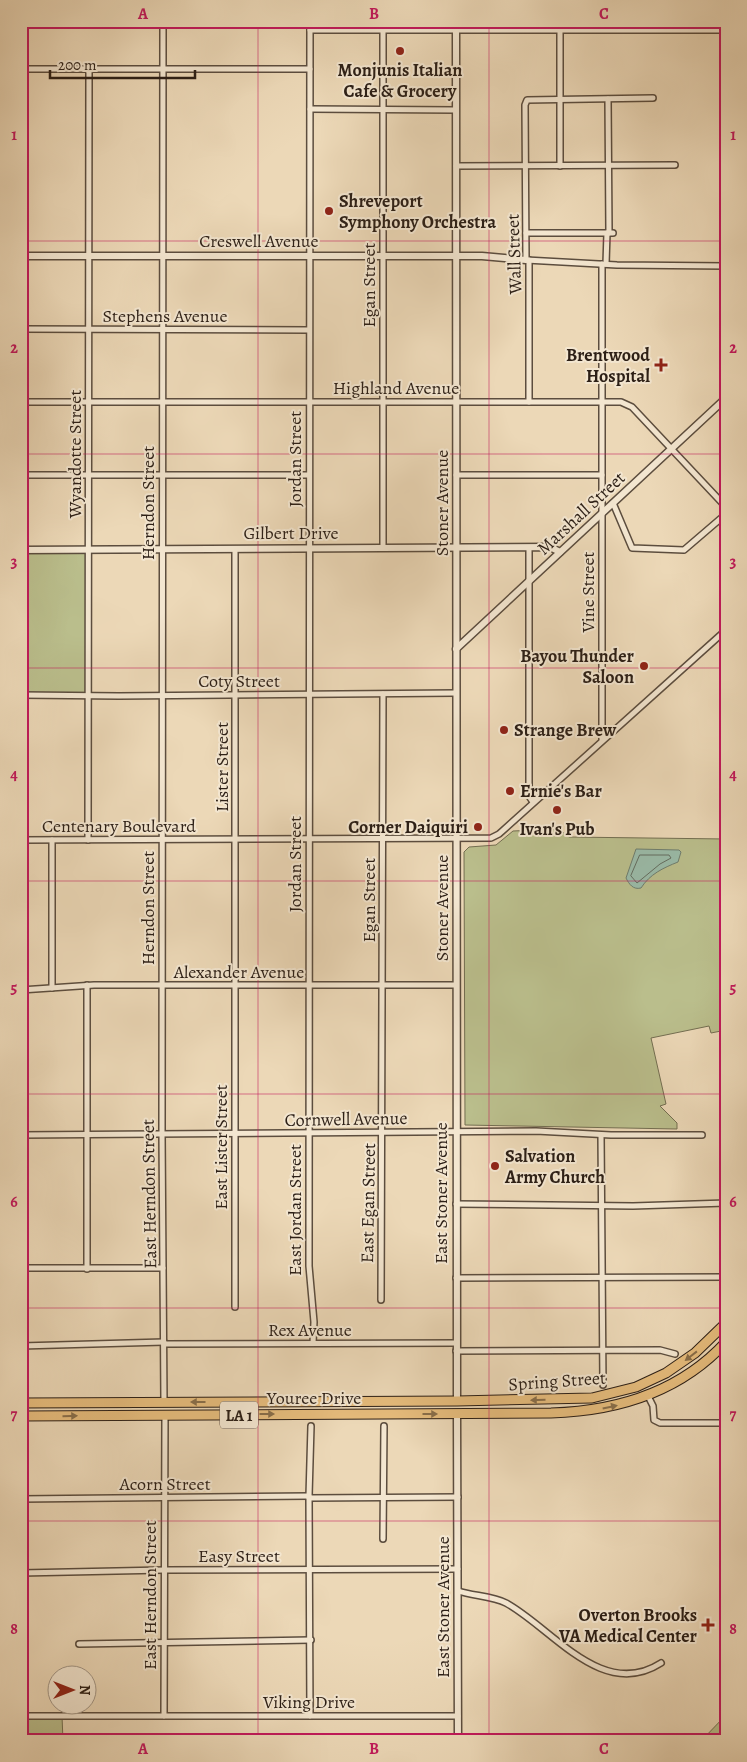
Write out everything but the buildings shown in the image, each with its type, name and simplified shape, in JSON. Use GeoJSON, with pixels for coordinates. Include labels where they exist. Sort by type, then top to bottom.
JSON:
{"type":"FeatureCollection","features":[{"type":"Feature","properties":{"kind":"main road","name":"Spring Street"},"geometry":{"type":"LineString","coordinates":[[457,1401],[574,1400],[622,1392],[650,1381],[681,1364],[708,1342],[726,1323]]}},
{"type":"Feature","properties":{"kind":"main road","name":"Spring Street"},"geometry":{"type":"LineString","coordinates":[[457,1414],[590,1411],[625,1404],[648,1396],[688,1374],[726,1342]]}},
{"type":"Feature","properties":{"kind":"main road","name":"Youree Drive"},"geometry":{"type":"LineString","coordinates":[[21,1403],[457,1401]]}},
{"type":"Feature","properties":{"kind":"main road"},"geometry":{"type":"LineString","coordinates":[[457,1401],[457,1414]]}},
{"type":"Feature","properties":{"kind":"main road"},"geometry":{"type":"LineString","coordinates":[[164,1402],[165,1415]]}},
{"type":"Feature","properties":{"kind":"main road","name":"Youree Drive"},"geometry":{"type":"LineString","coordinates":[[21,1416],[457,1414]]}},
{"type":"Feature","properties":{"kind":"street","name":"Herndon Street"},"geometry":{"type":"LineString","coordinates":[[162,985],[163,21]]}},
{"type":"Feature","properties":{"kind":"street","name":"Jordan Street"},"geometry":{"type":"LineString","coordinates":[[309,986],[310,21]]}},
{"type":"Feature","properties":{"kind":"street","name":"Egan Street"},"geometry":{"type":"LineString","coordinates":[[382,548],[383,21]]}},
{"type":"Feature","properties":{"kind":"street","name":"Stoner Avenue"},"geometry":{"type":"LineString","coordinates":[[456,21],[456,986]]}},
{"type":"Feature","properties":{"kind":"street"},"geometry":{"type":"LineString","coordinates":[[310,30],[726,30]]}},
{"type":"Feature","properties":{"kind":"street"},"geometry":{"type":"LineString","coordinates":[[560,30],[560,166]]}},
{"type":"Feature","properties":{"kind":"street"},"geometry":{"type":"LineString","coordinates":[[21,69],[310,69]]}},
{"type":"Feature","properties":{"kind":"street","name":"Wyandotte Street"},"geometry":{"type":"LineString","coordinates":[[88,840],[89,69]]}},
{"type":"Feature","properties":{"kind":"street"},"geometry":{"type":"LineString","coordinates":[[560,99],[653,98]]}},
{"type":"Feature","properties":{"kind":"street","name":"Wall Street"},"geometry":{"type":"LineString","coordinates":[[529,402],[525,105],[529,99],[560,99]]}},
{"type":"Feature","properties":{"kind":"street","name":"Vine Street"},"geometry":{"type":"LineString","coordinates":[[602,739],[604,264],[610,233],[608,99]]}},
{"type":"Feature","properties":{"kind":"street"},"geometry":{"type":"LineString","coordinates":[[310,109],[456,110]]}},
{"type":"Feature","properties":{"kind":"street"},"geometry":{"type":"LineString","coordinates":[[456,166],[675,165]]}},
{"type":"Feature","properties":{"kind":"street"},"geometry":{"type":"LineString","coordinates":[[526,233],[610,233]]}},
{"type":"Feature","properties":{"kind":"street","name":"Creswell Avenue"},"geometry":{"type":"LineString","coordinates":[[21,256],[492,256],[604,264],[726,266]]}},
{"type":"Feature","properties":{"kind":"street","name":"Stephens Avenue"},"geometry":{"type":"LineString","coordinates":[[21,329],[309,330]]}},
{"type":"Feature","properties":{"kind":"street","name":"Marshall Street"},"geometry":{"type":"LineString","coordinates":[[456,649],[726,398]]}},
{"type":"Feature","properties":{"kind":"street","name":"Highland Avenue"},"geometry":{"type":"LineString","coordinates":[[21,402],[622,402],[632,407],[726,507]]}},
{"type":"Feature","properties":{"kind":"street"},"geometry":{"type":"LineString","coordinates":[[21,475],[309,475]]}},
{"type":"Feature","properties":{"kind":"street"},"geometry":{"type":"LineString","coordinates":[[456,475],[602,475]]}},
{"type":"Feature","properties":{"kind":"street"},"geometry":{"type":"LineString","coordinates":[[613,503],[632,548],[684,550],[726,514]]}},
{"type":"Feature","properties":{"kind":"street","name":"Gilbert Drive"},"geometry":{"type":"LineString","coordinates":[[21,550],[550,547],[560,552]]}},
{"type":"Feature","properties":{"kind":"street","name":"Lister Street"},"geometry":{"type":"LineString","coordinates":[[235,548],[235,986]]}},
{"type":"Feature","properties":{"kind":"street"},"geometry":{"type":"LineString","coordinates":[[529,548],[529,796],[533,802]]}},
{"type":"Feature","properties":{"kind":"street","name":"Centenary Boulevard"},"geometry":{"type":"LineString","coordinates":[[21,840],[483,840],[496,836],[602,739],[726,632]]}},
{"type":"Feature","properties":{"kind":"street","name":"Coty Street"},"geometry":{"type":"LineString","coordinates":[[21,695],[456,693]]}},
{"type":"Feature","properties":{"kind":"street","name":"Egan Street"},"geometry":{"type":"LineString","coordinates":[[382,694],[382,986]]}},
{"type":"Feature","properties":{"kind":"street"},"geometry":{"type":"LineString","coordinates":[[52,840],[52,988]]}},
{"type":"Feature","properties":{"kind":"street"},"geometry":{"type":"LineString","coordinates":[[87,985],[87,1269]]}},
{"type":"Feature","properties":{"kind":"street","name":"Alexander Avenue"},"geometry":{"type":"LineString","coordinates":[[21,990],[87,985],[456,986]]}},
{"type":"Feature","properties":{"kind":"street","name":"East Herndon Street"},"geometry":{"type":"LineString","coordinates":[[162,985],[164,1402]]}},
{"type":"Feature","properties":{"kind":"street","name":"East Lister Street"},"geometry":{"type":"LineString","coordinates":[[235,986],[235,1308]]}},
{"type":"Feature","properties":{"kind":"street","name":"East Jordan Street"},"geometry":{"type":"LineString","coordinates":[[309,986],[309,1266],[314,1322],[312,1343]]}},
{"type":"Feature","properties":{"kind":"street","name":"East Egan Street"},"geometry":{"type":"LineString","coordinates":[[381,1300],[382,986]]}},
{"type":"Feature","properties":{"kind":"street","name":"East Stoner Avenue"},"geometry":{"type":"LineString","coordinates":[[456,986],[457,1401]]}},
{"type":"Feature","properties":{"kind":"street","name":"Cornwell Avenue"},"geometry":{"type":"LineString","coordinates":[[21,1135],[536,1131],[601,1135],[702,1135]]}},
{"type":"Feature","properties":{"kind":"street"},"geometry":{"type":"LineString","coordinates":[[601,1135],[603,1384]]}},
{"type":"Feature","properties":{"kind":"street"},"geometry":{"type":"LineString","coordinates":[[456,1204],[602,1205],[726,1203]]}},
{"type":"Feature","properties":{"kind":"street"},"geometry":{"type":"LineString","coordinates":[[21,1268],[163,1268]]}},
{"type":"Feature","properties":{"kind":"street"},"geometry":{"type":"LineString","coordinates":[[456,1278],[726,1277]]}},
{"type":"Feature","properties":{"kind":"street","name":"Rex Avenue"},"geometry":{"type":"LineString","coordinates":[[21,1346],[164,1343],[456,1343]]}},
{"type":"Feature","properties":{"kind":"street"},"geometry":{"type":"LineString","coordinates":[[456,1350],[660,1350],[675,1354]]}},
{"type":"Feature","properties":{"kind":"street"},"geometry":{"type":"LineString","coordinates":[[648,1396],[653,1406],[654,1420],[660,1424],[726,1423]]}},
{"type":"Feature","properties":{"kind":"street","name":"East Stoner Avenue"},"geometry":{"type":"LineString","coordinates":[[457,1414],[458,1741]]}},
{"type":"Feature","properties":{"kind":"street","name":"East Herndon Street"},"geometry":{"type":"LineString","coordinates":[[162,1716],[165,1415]]}},
{"type":"Feature","properties":{"kind":"street"},"geometry":{"type":"LineString","coordinates":[[310,1716],[309,1497],[311,1426]]}},
{"type":"Feature","properties":{"kind":"street"},"geometry":{"type":"LineString","coordinates":[[383,1539],[384,1426]]}},
{"type":"Feature","properties":{"kind":"street","name":"Acorn Street"},"geometry":{"type":"LineString","coordinates":[[21,1498],[458,1497]]}},
{"type":"Feature","properties":{"kind":"street","name":"Easy Street"},"geometry":{"type":"LineString","coordinates":[[21,1573],[164,1570],[458,1570]]}},
{"type":"Feature","properties":{"kind":"street"},"geometry":{"type":"LineString","coordinates":[[458,1591],[506,1603],[531,1620],[562,1647],[585,1661],[621,1673],[638,1672],[661,1663]]}},
{"type":"Feature","properties":{"kind":"street"},"geometry":{"type":"LineString","coordinates":[[79,1644],[311,1640]]}},
{"type":"Feature","properties":{"kind":"street","name":"Viking Drive"},"geometry":{"type":"LineString","coordinates":[[21,1716],[458,1716]]}},
{"type":"Feature","properties":{"kind":"green space"},"geometry":{"type":"Polygon","coordinates":[[[21,552],[87,552],[87,694],[21,693],[21,552]]]}},
{"type":"Feature","properties":{"kind":"green space"},"geometry":{"type":"Polygon","coordinates":[[[559,829],[569,837],[726,839],[726,1030],[711,1033],[709,1026],[651,1038],[666,1104],[660,1106],[677,1123],[677,1129],[465,1125],[464,852],[469,847],[496,845],[513,831],[559,829]]]}},
{"type":"Feature","properties":{"kind":"green space"},"geometry":{"type":"Polygon","coordinates":[[[726,1715],[726,1741],[701,1741],[726,1715]]]}},
{"type":"Feature","properties":{"kind":"green space"},"geometry":{"type":"Polygon","coordinates":[[[21,1716],[62,1716],[63,1741],[21,1741],[21,1716]]]}},
{"type":"Feature","properties":{"kind":"water"},"geometry":{"type":"Polygon","coordinates":[[[636,849],[679,850],[681,852],[678,862],[657,872],[641,888],[636,888],[626,878],[636,849]]]}},
{"type":"Feature","properties":{"kind":"place","name":"Monjunis Italian Cafe & Grocery"},"geometry":{"type":"Point","coordinates":[400,51]}},
{"type":"Feature","properties":{"kind":"place","name":"Shreveport Symphony Orchestra"},"geometry":{"type":"Point","coordinates":[329,211]}},
{"type":"Feature","properties":{"kind":"place","name":"Brentwood Hospital"},"geometry":{"type":"Point","coordinates":[661,365]}},
{"type":"Feature","properties":{"kind":"place","name":"Bayou Thunder Saloon"},"geometry":{"type":"Point","coordinates":[644,666]}},
{"type":"Feature","properties":{"kind":"place","name":"Strange Brew"},"geometry":{"type":"Point","coordinates":[504,730]}},
{"type":"Feature","properties":{"kind":"place","name":"Ernie's Bar"},"geometry":{"type":"Point","coordinates":[510,791]}},
{"type":"Feature","properties":{"kind":"place","name":"Ivan's Pub"},"geometry":{"type":"Point","coordinates":[557,810]}},
{"type":"Feature","properties":{"kind":"place","name":"Corner Daiquiri"},"geometry":{"type":"Point","coordinates":[478,827]}},
{"type":"Feature","properties":{"kind":"place","name":"Salvation Army Church"},"geometry":{"type":"Point","coordinates":[495,1166]}},
{"type":"Feature","properties":{"kind":"place","name":"Overton Brooks VA Medical Center"},"geometry":{"type":"Point","coordinates":[708,1625]}}]}
